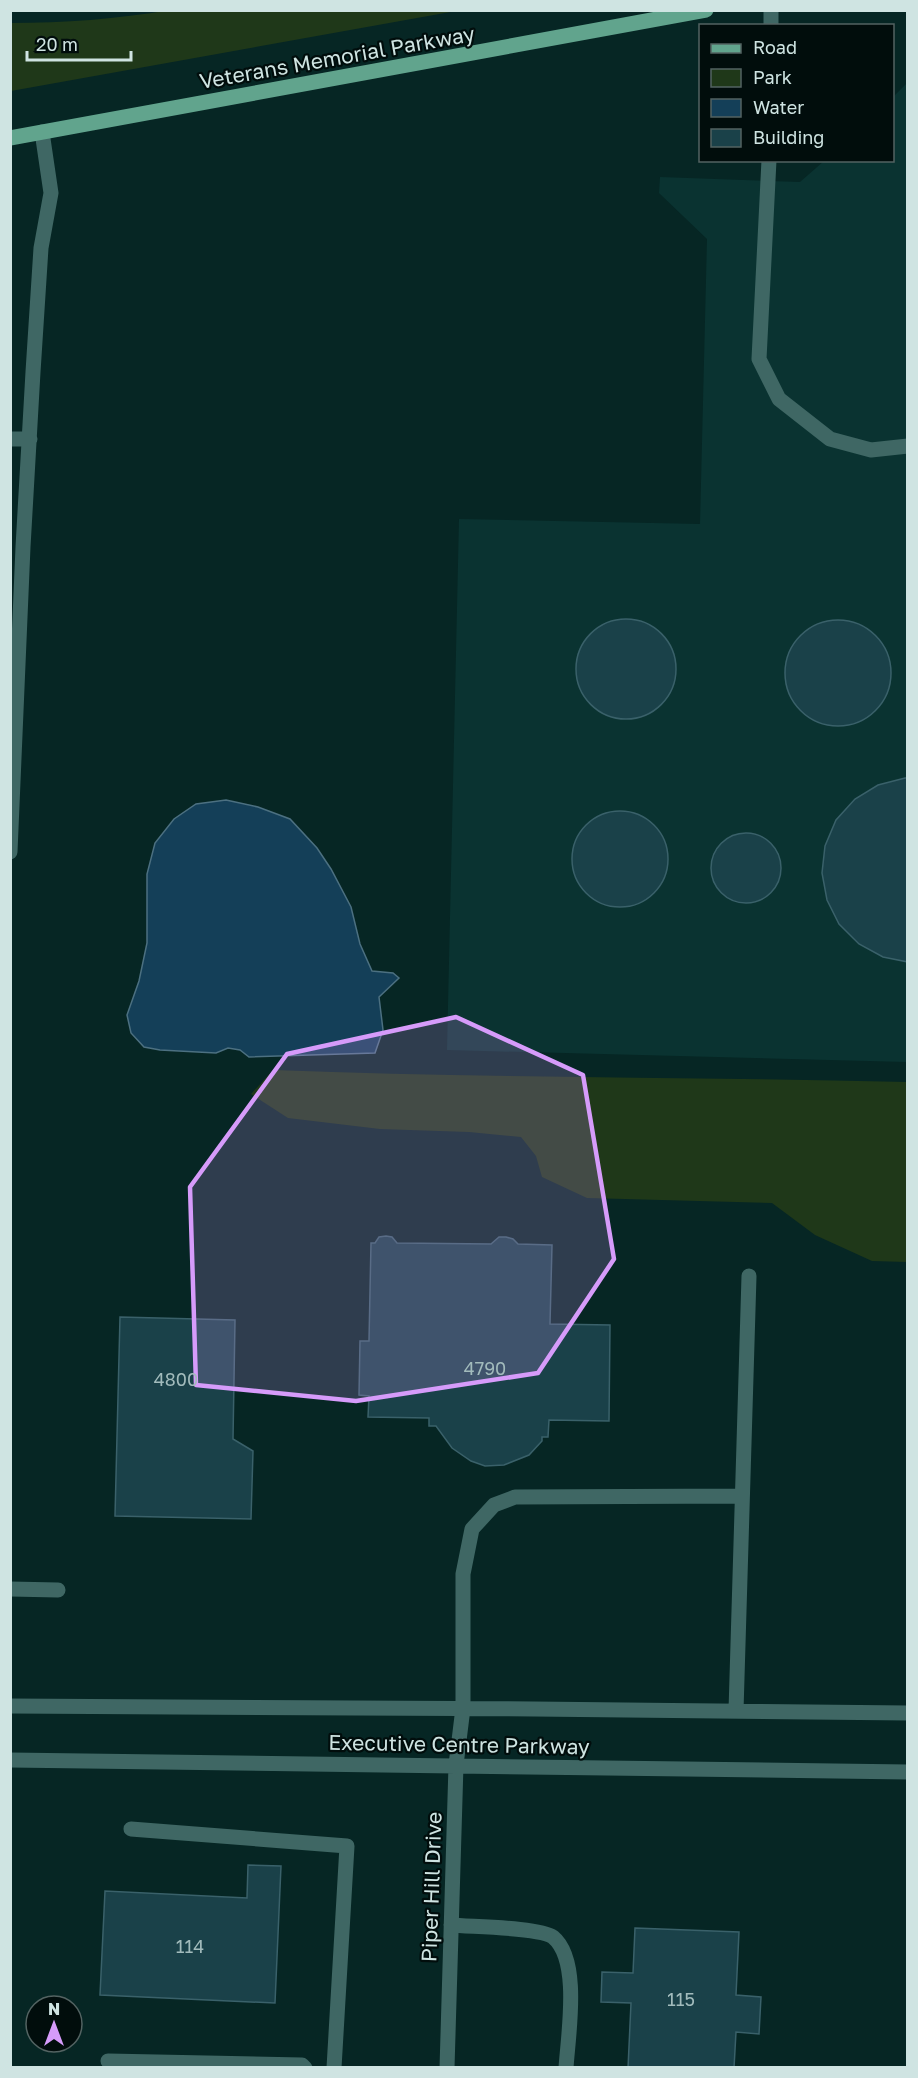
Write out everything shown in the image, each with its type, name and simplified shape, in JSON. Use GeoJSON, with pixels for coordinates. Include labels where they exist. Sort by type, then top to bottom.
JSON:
{"type":"FeatureCollection","features":[{"type":"Feature","properties":{"kind":"main road","name":"Veterans Memorial Parkway"},"geometry":{"type":"LineString","coordinates":[[10,138],[706,10]]}},
{"type":"Feature","properties":{"kind":"street"},"geometry":{"type":"LineString","coordinates":[[10,852],[41,248],[51,193],[42,132]]}},
{"type":"Feature","properties":{"kind":"street"},"geometry":{"type":"LineString","coordinates":[[770,162],[759,359],[779,399],[830,439],[871,450],[908,446]]}},
{"type":"Feature","properties":{"kind":"street"},"geometry":{"type":"LineString","coordinates":[[10,439],[30,439]]}},
{"type":"Feature","properties":{"kind":"street"},"geometry":{"type":"LineString","coordinates":[[736,1711],[749,1276]]}},
{"type":"Feature","properties":{"kind":"street","name":"Piper Hill Drive"},"geometry":{"type":"LineString","coordinates":[[447,2067],[456,1765],[463,1708],[463,1574],[472,1529],[494,1505],[515,1497],[742,1496]]}},
{"type":"Feature","properties":{"kind":"street"},"geometry":{"type":"LineString","coordinates":[[10,1589],[58,1590]]}},
{"type":"Feature","properties":{"kind":"street","name":"Executive Centre Parkway"},"geometry":{"type":"LineString","coordinates":[[10,1706],[908,1713]]}},
{"type":"Feature","properties":{"kind":"street","name":"Executive Centre Parkway"},"geometry":{"type":"LineString","coordinates":[[10,1760],[908,1772]]}},
{"type":"Feature","properties":{"kind":"street"},"geometry":{"type":"LineString","coordinates":[[131,1829],[347,1846],[334,2067]]}},
{"type":"Feature","properties":{"kind":"street"},"geometry":{"type":"LineString","coordinates":[[451,1925],[536,1931],[553,1937],[567,1958],[571,1982],[566,2067]]}},
{"type":"Feature","properties":{"kind":"street"},"geometry":{"type":"LineString","coordinates":[[108,2061],[302,2065],[305,2067]]}},
{"type":"Feature","properties":{"kind":"highlighted area"},"geometry":{"type":"Polygon","coordinates":[[[456,1017],[583,1075],[614,1259],[538,1373],[356,1401],[196,1385],[190,1187],[287,1054],[456,1017]]]}},
{"type":"Feature","properties":{"kind":"shaded area"},"geometry":{"type":"Polygon","coordinates":[[[907,83],[907,1062],[447,1050],[459,519],[700,524],[707,239],[659,193],[660,177],[800,182],[823,162],[894,162],[894,96],[907,83]]]}},
{"type":"Feature","properties":{"kind":"green space"},"geometry":{"type":"Polygon","coordinates":[[[170,10],[456,11],[11,91],[11,23],[90,20],[170,10]]]}},
{"type":"Feature","properties":{"kind":"green space"},"geometry":{"type":"Polygon","coordinates":[[[273,1070],[431,1075],[907,1082],[907,1262],[872,1261],[815,1235],[772,1203],[587,1198],[542,1177],[536,1156],[521,1137],[469,1132],[380,1129],[288,1118],[251,1094],[273,1070]]]}},
{"type":"Feature","properties":{"kind":"water"},"geometry":{"type":"Polygon","coordinates":[[[226,800],[258,807],[290,819],[317,848],[331,869],[351,907],[360,944],[372,971],[393,973],[399,978],[379,997],[383,1030],[375,1053],[249,1057],[240,1050],[228,1048],[216,1053],[160,1050],[144,1047],[131,1033],[127,1015],[139,981],[147,943],[147,874],[155,843],[174,819],[196,804],[226,800]]]}},
{"type":"Feature","properties":{"kind":"building"},"geometry":{"type":"Polygon","coordinates":[[[626,619],[645,623],[661,634],[672,650],[676,669],[672,688],[661,704],[645,715],[626,719],[607,715],[591,704],[580,688],[576,669],[580,650],[591,634],[607,623],[626,619]]]}},
{"type":"Feature","properties":{"kind":"building"},"geometry":{"type":"Polygon","coordinates":[[[838,620],[858,624],[875,636],[887,653],[891,673],[887,693],[875,710],[858,722],[838,726],[818,722],[801,710],[789,693],[785,673],[789,653],[801,636],[818,624],[838,620]]]}},
{"type":"Feature","properties":{"kind":"building"},"geometry":{"type":"Polygon","coordinates":[[[908,778],[908,962],[883,957],[859,944],[839,924],[827,900],[822,873],[825,846],[836,820],[855,799],[878,785],[908,778]]]}},
{"type":"Feature","properties":{"kind":"building"},"geometry":{"type":"Polygon","coordinates":[[[620,811],[638,815],[654,825],[664,841],[668,859],[664,877],[654,893],[638,903],[620,907],[602,903],[586,893],[576,877],[572,859],[576,841],[586,825],[602,815],[620,811]]]}},
{"type":"Feature","properties":{"kind":"building"},"geometry":{"type":"Polygon","coordinates":[[[739,833],[753,833],[766,839],[775,848],[781,861],[779,881],[771,893],[753,903],[739,903],[726,897],[717,888],[711,875],[711,861],[717,848],[726,839],[739,833]]]}},
{"type":"Feature","properties":{"kind":"building"},"geometry":{"type":"Polygon","coordinates":[[[379,1237],[392,1237],[397,1243],[491,1244],[499,1237],[506,1237],[518,1244],[552,1245],[550,1324],[610,1325],[609,1421],[549,1420],[548,1437],[542,1437],[542,1441],[529,1455],[504,1465],[485,1466],[471,1461],[452,1448],[436,1426],[429,1426],[429,1418],[368,1417],[369,1396],[359,1395],[360,1341],[369,1341],[371,1243],[375,1243],[379,1237]]]}},
{"type":"Feature","properties":{"kind":"building"},"geometry":{"type":"Polygon","coordinates":[[[120,1317],[235,1320],[233,1439],[253,1451],[251,1519],[115,1516],[120,1317]]]}},
{"type":"Feature","properties":{"kind":"building"},"geometry":{"type":"Polygon","coordinates":[[[248,1865],[281,1866],[275,2003],[100,1995],[105,1891],[247,1898],[248,1865]]]}},
{"type":"Feature","properties":{"kind":"building"},"geometry":{"type":"Polygon","coordinates":[[[635,1928],[739,1932],[736,1995],[761,1997],[759,2034],[736,2032],[734,2068],[628,2068],[631,2003],[601,2002],[602,1972],[633,1973],[635,1928]]]}}]}
